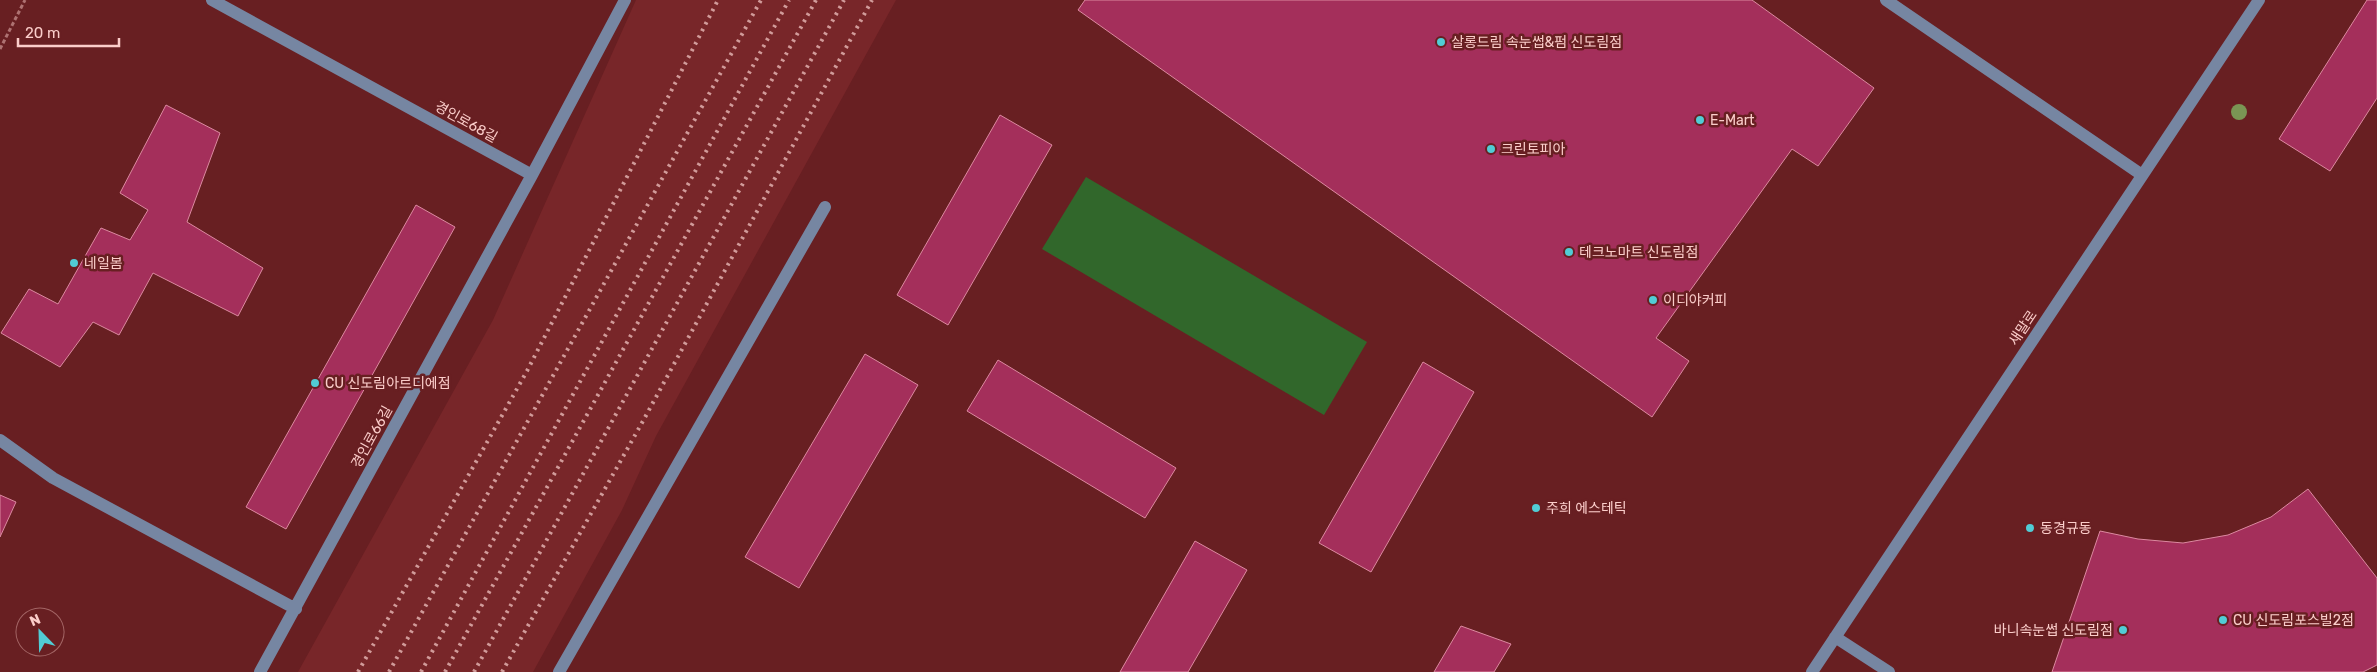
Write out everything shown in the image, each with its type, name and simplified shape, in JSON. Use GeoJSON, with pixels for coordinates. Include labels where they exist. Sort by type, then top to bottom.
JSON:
{"type":"FeatureCollection","features":[{"type":"Feature","properties":{"kind":"street","name":"경인로68길"},"geometry":{"type":"LineString","coordinates":[[212,0],[532,175]]}},
{"type":"Feature","properties":{"kind":"street"},"geometry":{"type":"LineString","coordinates":[[532,175],[625,0]]}},
{"type":"Feature","properties":{"kind":"street"},"geometry":{"type":"LineString","coordinates":[[1886,0],[2142,175]]}},
{"type":"Feature","properties":{"kind":"street","name":"새말로"},"geometry":{"type":"LineString","coordinates":[[1812,672],[2259,0]]}},
{"type":"Feature","properties":{"kind":"street","name":"경인로66길"},"geometry":{"type":"LineString","coordinates":[[260,672],[532,175]]}},
{"type":"Feature","properties":{"kind":"street"},"geometry":{"type":"LineString","coordinates":[[559,672],[825,207]]}},
{"type":"Feature","properties":{"kind":"street"},"geometry":{"type":"LineString","coordinates":[[0,440],[53,478],[296,609]]}},
{"type":"Feature","properties":{"kind":"street"},"geometry":{"type":"LineString","coordinates":[[1835,637],[1889,672]]}},
{"type":"Feature","properties":{"kind":"path"},"geometry":{"type":"LineString","coordinates":[[0,49],[25,0]]}},
{"type":"Feature","properties":{"kind":"shaded area"},"geometry":{"type":"Polygon","coordinates":[[[636,0],[896,0],[656,436],[622,510],[533,672],[298,672],[493,320],[636,0]]]}},
{"type":"Feature","properties":{"kind":"green space"},"geometry":{"type":"Polygon","coordinates":[[[1086,177],[1367,342],[1324,415],[1042,249],[1086,177]]]}},
{"type":"Feature","properties":{"kind":"building","name":"테크노마트 신도림점"},"geometry":{"type":"Polygon","coordinates":[[[1085,0],[1752,0],[1874,88],[1818,166],[1792,149],[1656,338],[1689,361],[1652,417],[1078,10],[1085,0]]]}},
{"type":"Feature","properties":{"kind":"building"},"geometry":{"type":"Polygon","coordinates":[[[2367,0],[2377,0],[2377,98],[2330,171],[2279,139],[2367,0]]]}},
{"type":"Feature","properties":{"kind":"building"},"geometry":{"type":"Polygon","coordinates":[[[166,105],[220,133],[187,222],[263,268],[238,316],[153,273],[119,335],[93,322],[60,367],[1,333],[29,289],[58,304],[101,228],[130,240],[148,210],[120,193],[166,105]]]}},
{"type":"Feature","properties":{"kind":"building"},"geometry":{"type":"Polygon","coordinates":[[[1000,115],[1052,145],[948,325],[897,295],[1000,115]]]}},
{"type":"Feature","properties":{"kind":"building"},"geometry":{"type":"Polygon","coordinates":[[[416,205],[455,227],[286,529],[246,507],[416,205]]]}},
{"type":"Feature","properties":{"kind":"building"},"geometry":{"type":"Polygon","coordinates":[[[865,354],[918,385],[799,588],[745,557],[865,354]]]}},
{"type":"Feature","properties":{"kind":"building"},"geometry":{"type":"Polygon","coordinates":[[[998,360],[1176,468],[1145,518],[967,411],[998,360]]]}},
{"type":"Feature","properties":{"kind":"building"},"geometry":{"type":"Polygon","coordinates":[[[1423,362],[1474,392],[1371,572],[1319,543],[1423,362]]]}},
{"type":"Feature","properties":{"kind":"building"},"geometry":{"type":"Polygon","coordinates":[[[2308,489],[2377,578],[2377,665],[2363,672],[2052,672],[2100,531],[2138,539],[2183,543],[2228,535],[2271,517],[2308,489]]]}},
{"type":"Feature","properties":{"kind":"building"},"geometry":{"type":"Polygon","coordinates":[[[0,495],[16,502],[0,537],[0,495]]]}},
{"type":"Feature","properties":{"kind":"building"},"geometry":{"type":"Polygon","coordinates":[[[1195,541],[1247,570],[1188,672],[1120,672],[1195,541]]]}},
{"type":"Feature","properties":{"kind":"building"},"geometry":{"type":"Polygon","coordinates":[[[1461,626],[1511,644],[1494,672],[1434,672],[1461,626]]]}},
{"type":"Feature","properties":{"kind":"railway"},"geometry":{"type":"LineString","coordinates":[[358,672],[527,371],[718,0]]}},
{"type":"Feature","properties":{"kind":"railway"},"geometry":{"type":"LineString","coordinates":[[389,672],[761,0]]}},
{"type":"Feature","properties":{"kind":"railway"},"geometry":{"type":"LineString","coordinates":[[421,672],[789,0]]}},
{"type":"Feature","properties":{"kind":"railway"},"geometry":{"type":"LineString","coordinates":[[445,672],[816,0]]}},
{"type":"Feature","properties":{"kind":"railway"},"geometry":{"type":"LineString","coordinates":[[474,672],[844,0]]}},
{"type":"Feature","properties":{"kind":"railway"},"geometry":{"type":"LineString","coordinates":[[502,672],[643,421],[872,0]]}},
{"type":"Feature","properties":{"kind":"place","name":"살롱드림 속눈썹&펌 신도림점"},"geometry":{"type":"Point","coordinates":[1441,42]}},
{"type":"Feature","properties":{"kind":"place","name":"E-Mart"},"geometry":{"type":"Point","coordinates":[1700,120]}},
{"type":"Feature","properties":{"kind":"place","name":"크린토피아"},"geometry":{"type":"Point","coordinates":[1491,149]}},
{"type":"Feature","properties":{"kind":"place","name":"테크노마트 신도림점"},"geometry":{"type":"Point","coordinates":[1569,252]}},
{"type":"Feature","properties":{"kind":"place","name":"네일봄"},"geometry":{"type":"Point","coordinates":[74,263]}},
{"type":"Feature","properties":{"kind":"place","name":"이디야커피"},"geometry":{"type":"Point","coordinates":[1653,300]}},
{"type":"Feature","properties":{"kind":"place","name":"CU 신도림아르디에점"},"geometry":{"type":"Point","coordinates":[315,383]}},
{"type":"Feature","properties":{"kind":"place","name":"주희 에스테틱"},"geometry":{"type":"Point","coordinates":[1536,508]}},
{"type":"Feature","properties":{"kind":"place","name":"동경규동"},"geometry":{"type":"Point","coordinates":[2030,528]}},
{"type":"Feature","properties":{"kind":"place","name":"CU 신도림포스빌2점"},"geometry":{"type":"Point","coordinates":[2223,620]}},
{"type":"Feature","properties":{"kind":"place","name":"바니속눈썹 신도림점"},"geometry":{"type":"Point","coordinates":[2123,630]}}]}
